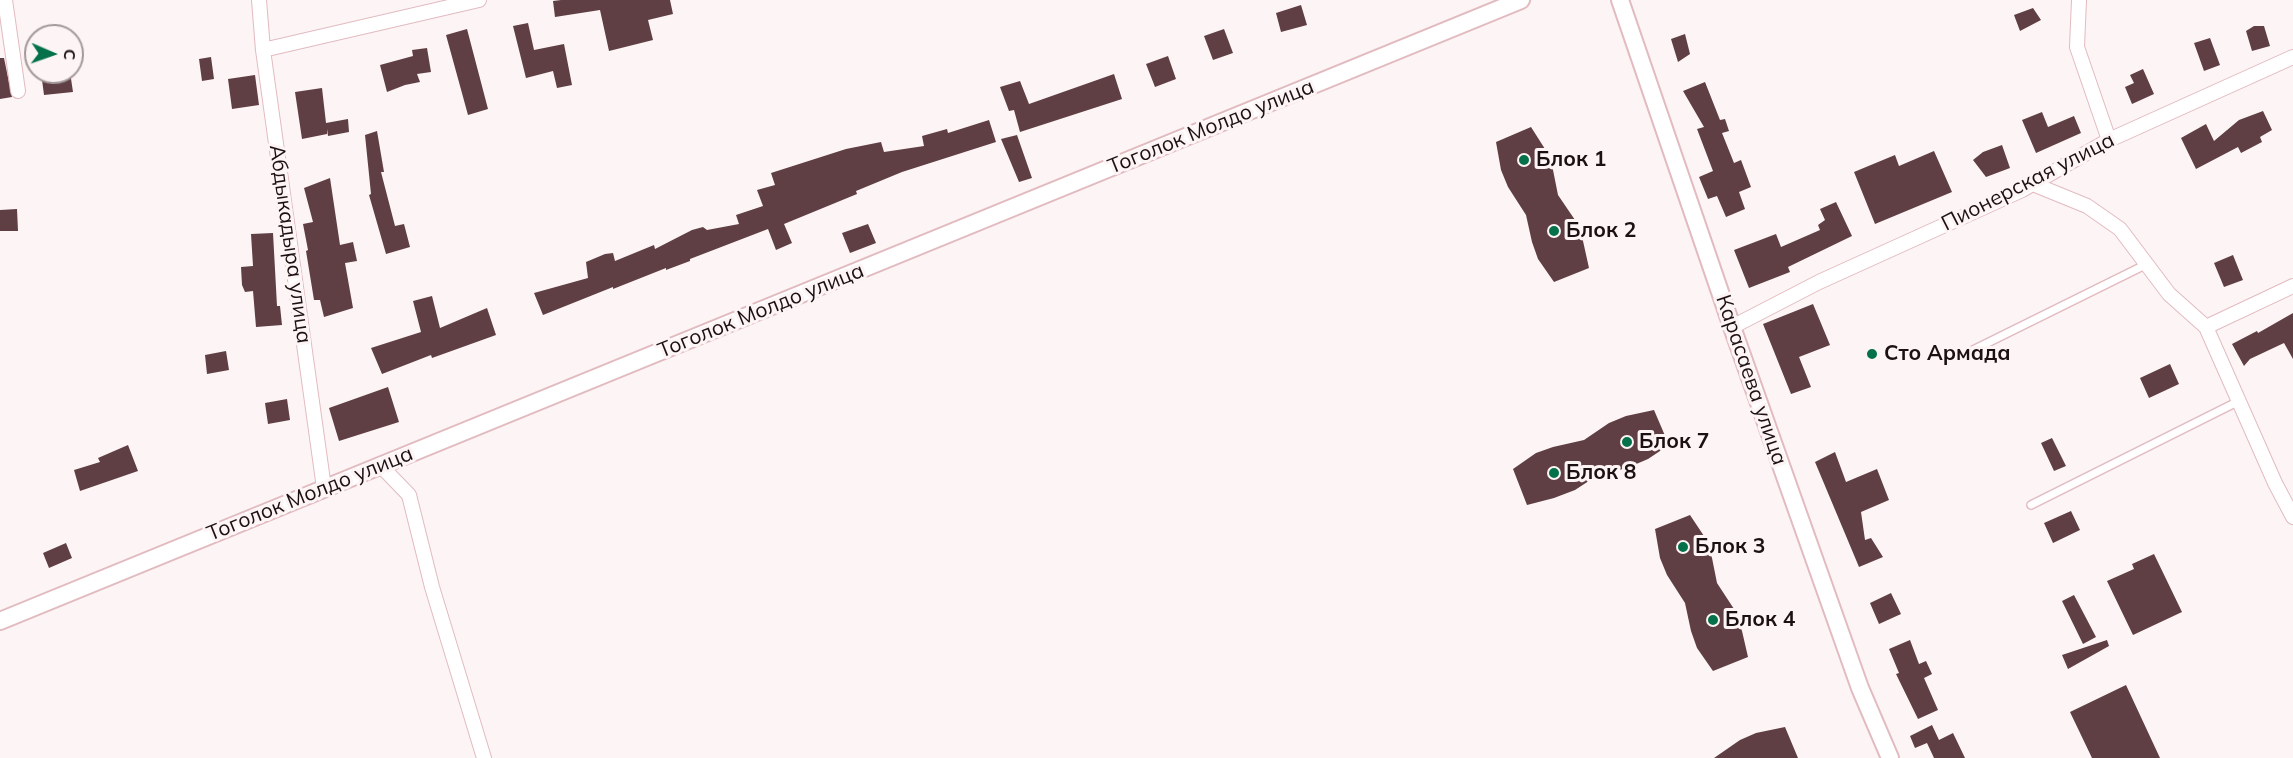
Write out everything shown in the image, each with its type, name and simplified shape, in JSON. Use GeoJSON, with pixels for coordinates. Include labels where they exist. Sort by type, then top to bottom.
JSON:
{"type":"FeatureCollection","features":[{"type":"Feature","properties":{"kind":"street"},"geometry":{"type":"LineString","coordinates":[[5,0],[18,91]]}},
{"type":"Feature","properties":{"kind":"street","name":"Абдыкадыра улица"},"geometry":{"type":"LineString","coordinates":[[259,0],[263,50],[324,488]]}},
{"type":"Feature","properties":{"kind":"street"},"geometry":{"type":"LineString","coordinates":[[263,50],[479,0]]}},
{"type":"Feature","properties":{"kind":"street","name":"Тоголок Молдо улица"},"geometry":{"type":"LineString","coordinates":[[0,621],[1521,0]]}},
{"type":"Feature","properties":{"kind":"street","name":"Карасаева улица"},"geometry":{"type":"LineString","coordinates":[[1620,0],[1732,327],[1860,688],[1890,758]]}},
{"type":"Feature","properties":{"kind":"street"},"geometry":{"type":"LineString","coordinates":[[2079,0],[2077,47],[2109,140]]}},
{"type":"Feature","properties":{"kind":"street","name":"Пионерская улица"},"geometry":{"type":"LineString","coordinates":[[1732,327],[1819,282],[2033,184],[2109,140],[2293,57]]}},
{"type":"Feature","properties":{"kind":"street"},"geometry":{"type":"LineString","coordinates":[[2033,184],[2087,206],[2120,229],[2169,294],[2206,327],[2275,483],[2293,516]]}},
{"type":"Feature","properties":{"kind":"street"},"geometry":{"type":"LineString","coordinates":[[2206,327],[2293,286]]}},
{"type":"Feature","properties":{"kind":"street"},"geometry":{"type":"LineString","coordinates":[[380,465],[409,495],[432,587],[484,758]]}},
{"type":"Feature","properties":{"kind":"lane"},"geometry":{"type":"LineString","coordinates":[[1965,354],[2147,264]]}},
{"type":"Feature","properties":{"kind":"lane"},"geometry":{"type":"LineString","coordinates":[[2031,505],[2239,401]]}},
{"type":"Feature","properties":{"kind":"building"},"geometry":{"type":"Polygon","coordinates":[[[670,0],[673,14],[648,20],[653,40],[609,51],[600,10],[555,17],[553,1],[670,0]]]}},
{"type":"Feature","properties":{"kind":"building"},"geometry":{"type":"Polygon","coordinates":[[[1301,5],[1307,25],[1281,32],[1276,13],[1301,5]]]}},
{"type":"Feature","properties":{"kind":"building"},"geometry":{"type":"Polygon","coordinates":[[[2033,8],[2041,20],[2020,31],[2014,15],[2033,8]]]}},
{"type":"Feature","properties":{"kind":"building"},"geometry":{"type":"Polygon","coordinates":[[[528,23],[534,50],[564,44],[572,85],[557,88],[553,71],[526,78],[513,26],[528,23]]]}},
{"type":"Feature","properties":{"kind":"building"},"geometry":{"type":"Polygon","coordinates":[[[2254,26],[2264,26],[2270,46],[2252,51],[2246,31],[2254,26]]]}},
{"type":"Feature","properties":{"kind":"building"},"geometry":{"type":"Polygon","coordinates":[[[467,29],[488,109],[468,115],[446,35],[467,29]]]}},
{"type":"Feature","properties":{"kind":"building"},"geometry":{"type":"Polygon","coordinates":[[[1224,29],[1233,53],[1213,60],[1204,36],[1224,29]]]}},
{"type":"Feature","properties":{"kind":"building"},"geometry":{"type":"Polygon","coordinates":[[[1685,34],[1690,54],[1678,62],[1671,39],[1685,34]]]}},
{"type":"Feature","properties":{"kind":"building"},"geometry":{"type":"Polygon","coordinates":[[[2210,38],[2220,65],[2204,71],[2194,43],[2210,38]]]}},
{"type":"Feature","properties":{"kind":"building"},"geometry":{"type":"Polygon","coordinates":[[[427,48],[431,72],[417,74],[420,82],[387,92],[380,65],[413,56],[412,50],[427,48]]]}},
{"type":"Feature","properties":{"kind":"building"},"geometry":{"type":"Polygon","coordinates":[[[1168,56],[1176,79],[1155,87],[1146,64],[1168,56]]]}},
{"type":"Feature","properties":{"kind":"building"},"geometry":{"type":"Polygon","coordinates":[[[211,57],[214,79],[202,81],[199,59],[211,57]]]}},
{"type":"Feature","properties":{"kind":"building"},"geometry":{"type":"Polygon","coordinates":[[[0,58],[4,58],[12,97],[0,99],[0,58]]]}},
{"type":"Feature","properties":{"kind":"building"},"geometry":{"type":"Polygon","coordinates":[[[2143,69],[2154,94],[2132,104],[2125,87],[2134,83],[2130,75],[2143,69]]]}},
{"type":"Feature","properties":{"kind":"building"},"geometry":{"type":"Polygon","coordinates":[[[1114,74],[1122,99],[1020,132],[1014,110],[1009,111],[1000,87],[1020,81],[1029,104],[1114,74]]]}},
{"type":"Feature","properties":{"kind":"building"},"geometry":{"type":"Polygon","coordinates":[[[255,75],[259,105],[232,109],[228,79],[255,75]]]}},
{"type":"Feature","properties":{"kind":"building"},"geometry":{"type":"Polygon","coordinates":[[[1705,82],[1720,120],[1725,119],[1729,131],[1722,133],[1734,163],[1741,160],[1751,187],[1739,192],[1745,209],[1726,217],[1717,196],[1708,199],[1699,177],[1713,171],[1697,129],[1704,127],[1683,91],[1705,82]]]}},
{"type":"Feature","properties":{"kind":"building"},"geometry":{"type":"Polygon","coordinates":[[[43,84],[72,84],[73,92],[44,95],[43,84]]]}},
{"type":"Feature","properties":{"kind":"building"},"geometry":{"type":"Polygon","coordinates":[[[322,88],[326,123],[348,119],[349,132],[328,136],[327,129],[327,134],[302,139],[295,92],[322,88]]]}},
{"type":"Feature","properties":{"kind":"building"},"geometry":{"type":"Polygon","coordinates":[[[2263,111],[2272,130],[2260,137],[2262,142],[2241,153],[2238,147],[2196,169],[2181,138],[2206,124],[2214,141],[2239,120],[2263,111]]]}},
{"type":"Feature","properties":{"kind":"building"},"geometry":{"type":"Polygon","coordinates":[[[2042,112],[2048,127],[2074,116],[2081,133],[2036,153],[2022,120],[2042,112]]]}},
{"type":"Feature","properties":{"kind":"building"},"geometry":{"type":"Polygon","coordinates":[[[989,120],[996,142],[902,172],[856,191],[857,194],[784,224],[792,243],[776,250],[768,229],[690,259],[690,261],[613,289],[613,287],[543,315],[534,293],[588,278],[586,262],[605,254],[613,253],[615,261],[654,245],[655,249],[692,230],[703,227],[707,230],[739,224],[736,215],[763,206],[757,190],[775,185],[771,173],[846,149],[881,142],[884,152],[924,146],[922,136],[947,129],[948,133],[989,120]]]}},
{"type":"Feature","properties":{"kind":"building"},"geometry":{"type":"Polygon","coordinates":[[[1531,127],[1545,149],[1553,170],[1558,195],[1575,220],[1589,268],[1554,282],[1538,259],[1526,215],[1508,187],[1501,170],[1496,142],[1531,127]]]}},
{"type":"Feature","properties":{"kind":"building"},"geometry":{"type":"Polygon","coordinates":[[[377,131],[384,172],[381,172],[395,226],[404,224],[410,247],[386,254],[369,195],[371,194],[365,135],[377,131]]]}},
{"type":"Feature","properties":{"kind":"building"},"geometry":{"type":"Polygon","coordinates":[[[1017,135],[1032,178],[1019,182],[1001,139],[1017,135]]]}},
{"type":"Feature","properties":{"kind":"building"},"geometry":{"type":"Polygon","coordinates":[[[2002,145],[2010,168],[1986,177],[1973,160],[1983,152],[2002,145]]]}},
{"type":"Feature","properties":{"kind":"building"},"geometry":{"type":"Polygon","coordinates":[[[1934,151],[1952,192],[1875,224],[1854,172],[1895,155],[1899,166],[1934,151]]]}},
{"type":"Feature","properties":{"kind":"building"},"geometry":{"type":"Polygon","coordinates":[[[330,178],[340,245],[353,242],[357,261],[345,263],[353,308],[324,317],[320,300],[314,300],[306,251],[308,250],[303,224],[313,222],[304,188],[330,178]]]}},
{"type":"Feature","properties":{"kind":"building"},"geometry":{"type":"Polygon","coordinates":[[[1836,202],[1852,236],[1788,267],[1790,272],[1749,288],[1734,250],[1776,234],[1781,247],[1820,230],[1818,225],[1825,220],[1820,209],[1836,202]]]}},
{"type":"Feature","properties":{"kind":"building"},"geometry":{"type":"Polygon","coordinates":[[[17,209],[18,231],[0,231],[0,210],[17,209]]]}},
{"type":"Feature","properties":{"kind":"building"},"geometry":{"type":"Polygon","coordinates":[[[868,224],[876,243],[850,253],[842,233],[868,224]]]}},
{"type":"Feature","properties":{"kind":"building"},"geometry":{"type":"Polygon","coordinates":[[[273,233],[277,306],[280,306],[282,325],[256,327],[253,291],[245,292],[242,285],[241,267],[253,266],[251,234],[273,233]]]}},
{"type":"Feature","properties":{"kind":"building"},"geometry":{"type":"Polygon","coordinates":[[[2233,255],[2243,280],[2224,287],[2214,263],[2233,255]]]}},
{"type":"Feature","properties":{"kind":"building"},"geometry":{"type":"Polygon","coordinates":[[[432,296],[440,328],[487,308],[496,335],[432,358],[431,355],[382,374],[371,348],[421,332],[413,301],[432,296]]]}},
{"type":"Feature","properties":{"kind":"building"},"geometry":{"type":"Polygon","coordinates":[[[1813,304],[1830,345],[1799,357],[1811,387],[1791,394],[1763,324],[1813,304]]]}},
{"type":"Feature","properties":{"kind":"building"},"geometry":{"type":"Polygon","coordinates":[[[2293,313],[2293,359],[2284,343],[2250,359],[2244,366],[2232,344],[2257,331],[2258,333],[2293,313]]]}},
{"type":"Feature","properties":{"kind":"building"},"geometry":{"type":"Polygon","coordinates":[[[226,351],[229,370],[207,374],[205,355],[226,351]]]}},
{"type":"Feature","properties":{"kind":"building"},"geometry":{"type":"Polygon","coordinates":[[[2170,364],[2179,384],[2149,398],[2140,378],[2170,364]]]}},
{"type":"Feature","properties":{"kind":"building"},"geometry":{"type":"Polygon","coordinates":[[[388,387],[399,422],[339,441],[329,408],[388,387]]]}},
{"type":"Feature","properties":{"kind":"building"},"geometry":{"type":"Polygon","coordinates":[[[287,399],[290,420],[268,424],[265,403],[287,399]]]}},
{"type":"Feature","properties":{"kind":"building"},"geometry":{"type":"Polygon","coordinates":[[[1654,410],[1669,445],[1648,459],[1627,468],[1598,475],[1575,490],[1527,505],[1513,469],[1536,453],[1584,440],[1609,423],[1626,416],[1654,410]]]}},
{"type":"Feature","properties":{"kind":"building"},"geometry":{"type":"Polygon","coordinates":[[[2052,438],[2066,466],[2054,471],[2041,443],[2052,438]]]}},
{"type":"Feature","properties":{"kind":"building"},"geometry":{"type":"Polygon","coordinates":[[[128,445],[138,471],[80,491],[74,470],[100,462],[98,458],[128,445]]]}},
{"type":"Feature","properties":{"kind":"building"},"geometry":{"type":"Polygon","coordinates":[[[1835,452],[1846,482],[1877,469],[1889,500],[1861,512],[1865,540],[1871,538],[1883,557],[1859,567],[1815,462],[1835,452]]]}},
{"type":"Feature","properties":{"kind":"building"},"geometry":{"type":"Polygon","coordinates":[[[2071,511],[2080,530],[2053,543],[2044,523],[2071,511]]]}},
{"type":"Feature","properties":{"kind":"building"},"geometry":{"type":"Polygon","coordinates":[[[1690,515],[1704,536],[1712,558],[1717,583],[1734,609],[1748,657],[1713,671],[1697,648],[1685,603],[1667,575],[1660,558],[1655,529],[1690,515]]]}},
{"type":"Feature","properties":{"kind":"building"},"geometry":{"type":"Polygon","coordinates":[[[66,543],[72,558],[49,568],[43,553],[66,543]]]}},
{"type":"Feature","properties":{"kind":"building"},"geometry":{"type":"Polygon","coordinates":[[[2154,554],[2182,612],[2133,635],[2107,581],[2134,569],[2132,564],[2154,554]]]}},
{"type":"Feature","properties":{"kind":"building"},"geometry":{"type":"Polygon","coordinates":[[[1891,593],[1901,614],[1879,624],[1870,603],[1891,593]]]}},
{"type":"Feature","properties":{"kind":"building"},"geometry":{"type":"Polygon","coordinates":[[[2074,595],[2096,637],[2083,644],[2062,601],[2074,595]]]}},
{"type":"Feature","properties":{"kind":"building"},"geometry":{"type":"Polygon","coordinates":[[[1910,640],[1919,664],[1926,661],[1932,674],[1924,678],[1938,710],[1918,719],[1896,674],[1899,673],[1889,649],[1910,640]]]}},
{"type":"Feature","properties":{"kind":"building"},"geometry":{"type":"Polygon","coordinates":[[[2107,640],[2109,646],[2068,669],[2062,655],[2107,640]]]}},
{"type":"Feature","properties":{"kind":"building"},"geometry":{"type":"Polygon","coordinates":[[[2126,685],[2160,758],[2092,758],[2070,712],[2126,685]]]}},
{"type":"Feature","properties":{"kind":"building"},"geometry":{"type":"Polygon","coordinates":[[[1932,725],[1939,740],[1953,733],[1965,758],[1934,758],[1927,743],[1915,748],[1910,736],[1932,725]]]}},
{"type":"Feature","properties":{"kind":"building"},"geometry":{"type":"Polygon","coordinates":[[[1785,727],[1798,758],[1714,758],[1740,740],[1756,733],[1785,727]]]}},
{"type":"Feature","properties":{"kind":"place","name":"Блок 1"},"geometry":{"type":"Point","coordinates":[1524,160]}},
{"type":"Feature","properties":{"kind":"place","name":"Блок 2"},"geometry":{"type":"Point","coordinates":[1554,231]}},
{"type":"Feature","properties":{"kind":"place","name":"Сто Армада"},"geometry":{"type":"Point","coordinates":[1872,354]}},
{"type":"Feature","properties":{"kind":"place","name":"Блок 7"},"geometry":{"type":"Point","coordinates":[1627,442]}},
{"type":"Feature","properties":{"kind":"place","name":"Блок 8"},"geometry":{"type":"Point","coordinates":[1554,473]}},
{"type":"Feature","properties":{"kind":"place","name":"Блок 3"},"geometry":{"type":"Point","coordinates":[1683,547]}},
{"type":"Feature","properties":{"kind":"place","name":"Блок 4"},"geometry":{"type":"Point","coordinates":[1713,620]}}]}
